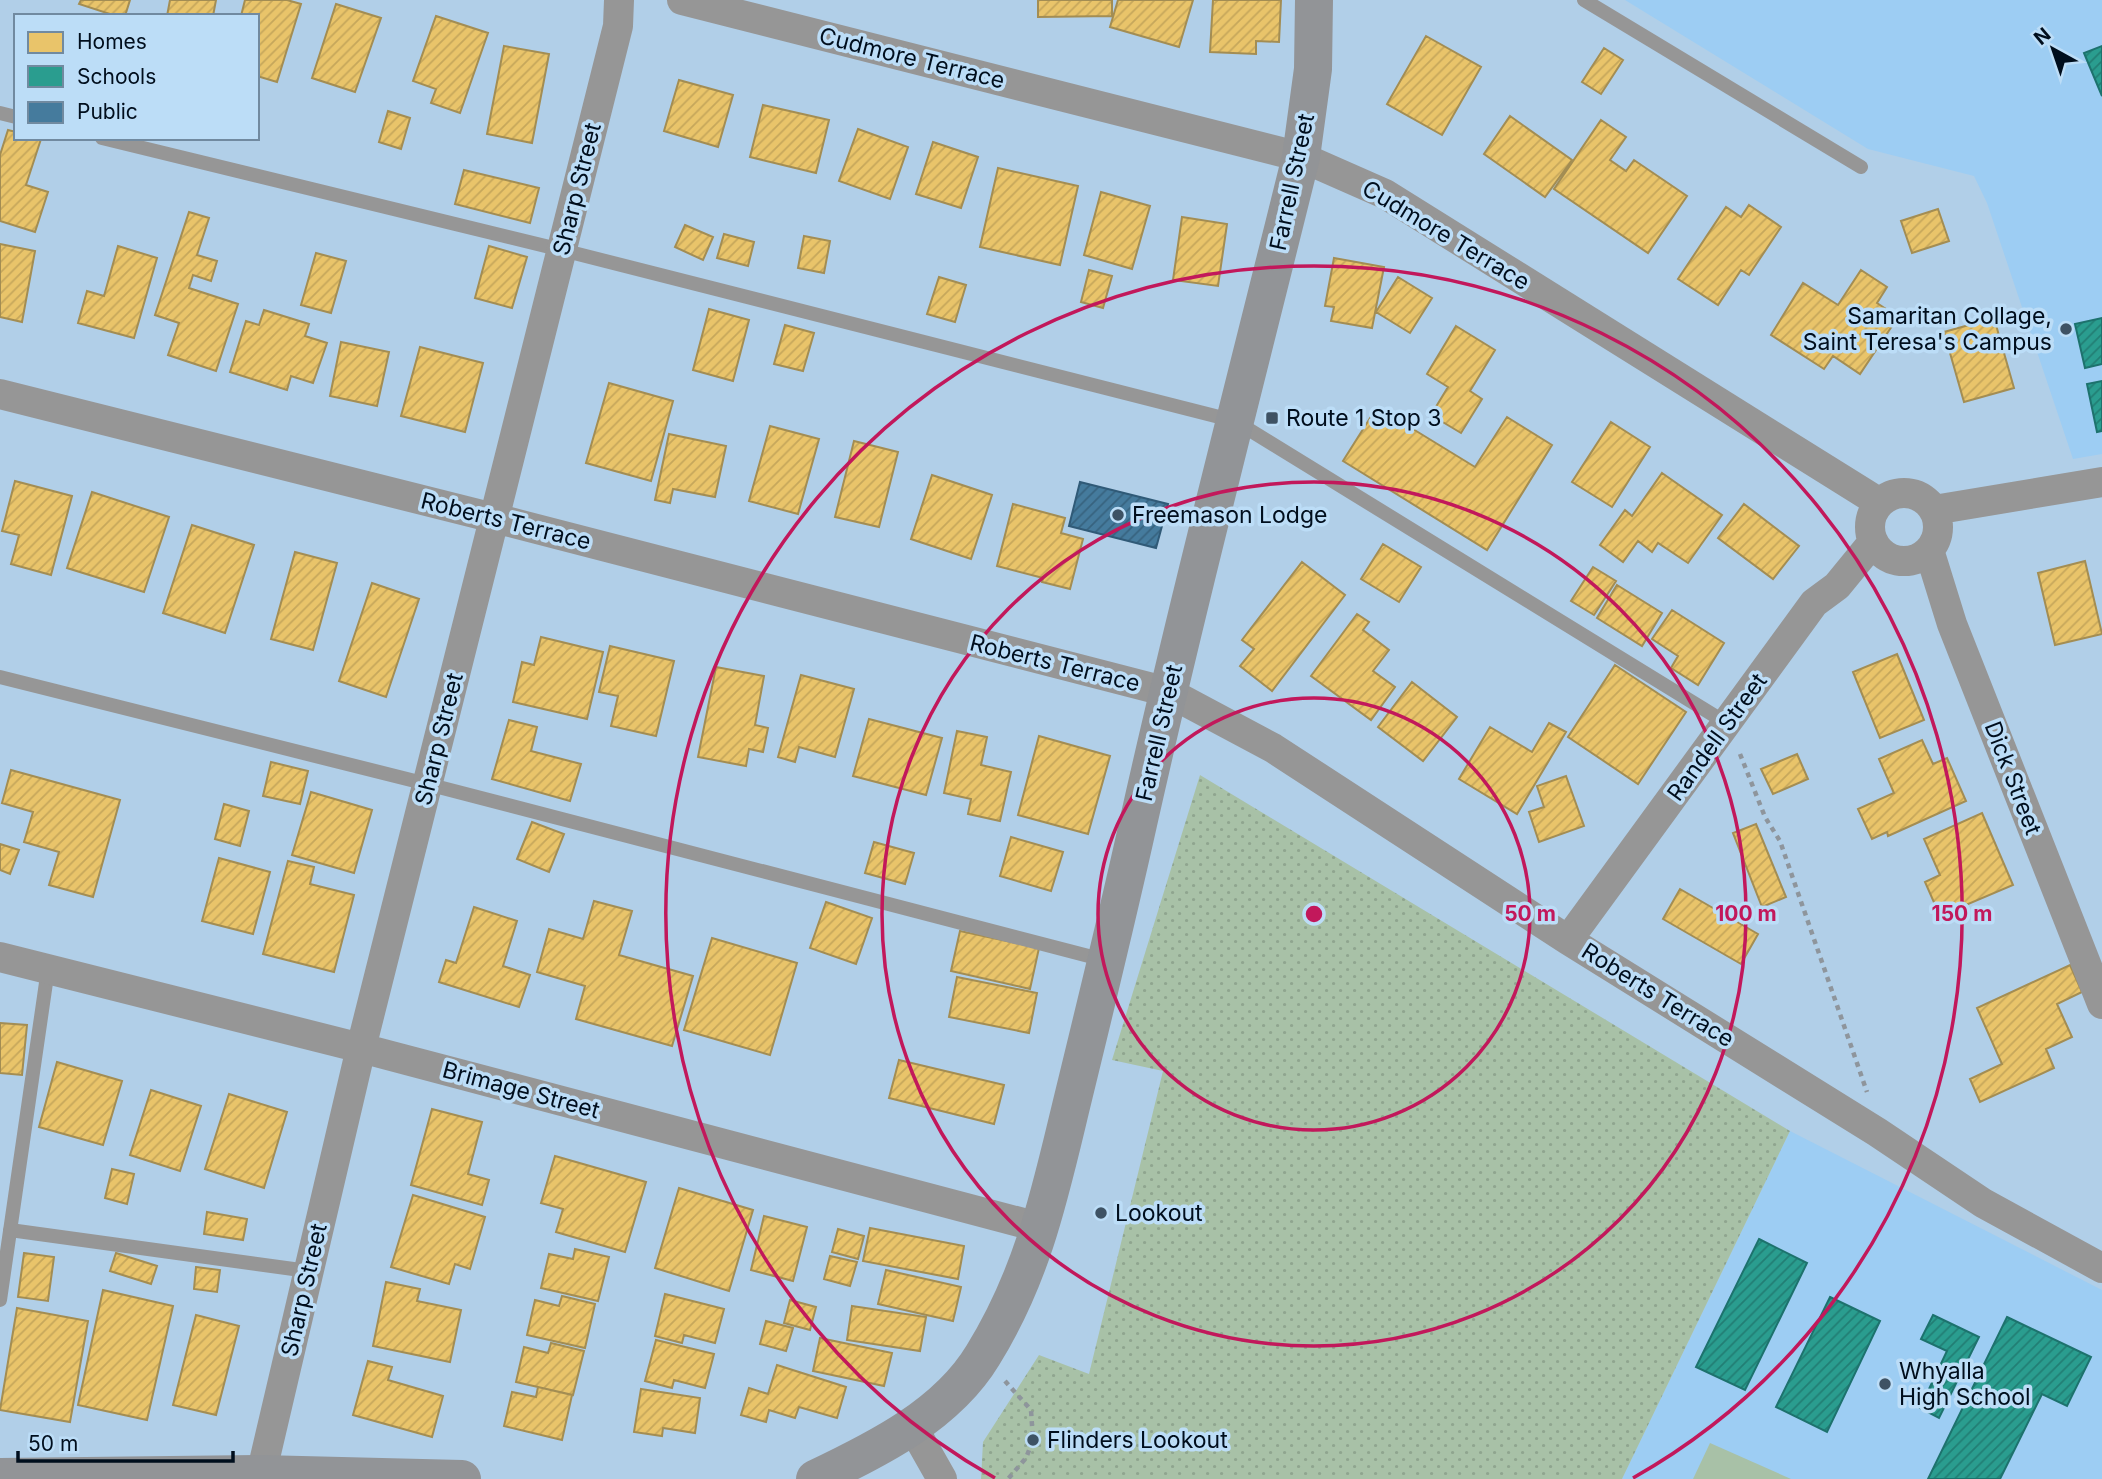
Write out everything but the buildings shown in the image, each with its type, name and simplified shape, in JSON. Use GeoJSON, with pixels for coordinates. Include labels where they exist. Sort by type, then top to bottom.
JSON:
{"type":"FeatureCollection","features":[{"type":"Feature","properties":{"kind":"main road","name":"Farrell Street"},"geometry":{"type":"LineString","coordinates":[[815,1479],[912,1426],[953,1394],[982,1359],[1025,1273],[1041,1228],[1107,961],[1168,692],[1301,157],[1313,69],[1314,0]]}},
{"type":"Feature","properties":{"kind":"main road"},"geometry":{"type":"LineString","coordinates":[[0,1477],[260,1476],[462,1479]]}},
{"type":"Feature","properties":{"kind":"street","name":"Sharp Street"},"geometry":{"type":"LineString","coordinates":[[260,1476],[361,1048],[618,26],[619,0]]}},
{"type":"Feature","properties":{"kind":"street","name":"Cudmore Terrace"},"geometry":{"type":"LineString","coordinates":[[682,0],[1301,157],[1385,194],[1880,503]]}},
{"type":"Feature","properties":{"kind":"street","name":"Roberts Terrace"},"geometry":{"type":"LineString","coordinates":[[0,394],[1168,692],[1273,748],[1568,940],[1877,1132],[1983,1203],[2102,1268]]}},
{"type":"Feature","properties":{"kind":"street"},"geometry":{"type":"LineString","coordinates":[[1934,510],[2102,482]]}},
{"type":"Feature","properties":{"kind":"street"},"geometry":{"type":"LineString","coordinates":[[1898,494],[1908,494],[1919,496],[1934,510],[1938,531],[1929,550],[1920,557],[1899,561],[1880,551],[1870,533],[1870,522],[1880,503],[1898,494]]}},
{"type":"Feature","properties":{"kind":"street","name":"Randell Street"},"geometry":{"type":"LineString","coordinates":[[1568,940],[1814,603],[1837,586],[1873,542]]}},
{"type":"Feature","properties":{"kind":"street","name":"Dick Street"},"geometry":{"type":"LineString","coordinates":[[1929,550],[1952,624],[2102,1004]]}},
{"type":"Feature","properties":{"kind":"street","name":"Brimage Street"},"geometry":{"type":"LineString","coordinates":[[0,957],[361,1048],[1041,1228]]}},
{"type":"Feature","properties":{"kind":"street"},"geometry":{"type":"LineString","coordinates":[[912,1426],[942,1479]]}},
{"type":"Feature","properties":{"kind":"lane"},"geometry":{"type":"LineString","coordinates":[[1584,0],[1861,167]]}},
{"type":"Feature","properties":{"kind":"lane"},"geometry":{"type":"LineString","coordinates":[[110,140],[562,250],[1235,421],[1728,724]]}},
{"type":"Feature","properties":{"kind":"lane"},"geometry":{"type":"LineString","coordinates":[[0,677],[427,784],[1107,961]]}},
{"type":"Feature","properties":{"kind":"lane"},"geometry":{"type":"LineString","coordinates":[[0,1300],[48,969]]}},
{"type":"Feature","properties":{"kind":"lane"},"geometry":{"type":"LineString","coordinates":[[10,1230],[309,1271]]}},
{"type":"Feature","properties":{"kind":"path"},"geometry":{"type":"LineString","coordinates":[[1728,724],[1765,817],[1780,841],[1879,1126],[1877,1132]]}},
{"type":"Feature","properties":{"kind":"path"},"geometry":{"type":"LineString","coordinates":[[982,1359],[1031,1410],[1033,1440],[1026,1458],[1008,1479]]}},
{"type":"Feature","properties":{"kind":"shaded area","name":"Samaritan Collage, Saint Teresa's Campus"},"geometry":{"type":"Polygon","coordinates":[[[1625,0],[2102,0],[2102,454],[2073,459],[1987,203],[1974,176],[1868,149],[1625,0]]]}},
{"type":"Feature","properties":{"kind":"shaded area","name":"Whyalla High School"},"geometry":{"type":"Polygon","coordinates":[[[1790,1131],[2102,1290],[2102,1479],[1622,1479],[1790,1131]]]}},
{"type":"Feature","properties":{"kind":"green space"},"geometry":{"type":"Polygon","coordinates":[[[1200,775],[1790,1131],[1622,1479],[981,1479],[983,1442],[1039,1355],[1089,1374],[1163,1071],[1112,1060],[1200,775]]]}},
{"type":"Feature","properties":{"kind":"green space"},"geometry":{"type":"Polygon","coordinates":[[[1710,1443],[1791,1479],[1693,1479],[1710,1443]]]}},
{"type":"Feature","properties":{"kind":"place","name":"Samaritan Collage, Saint Teresa's Campus"},"geometry":{"type":"Point","coordinates":[2066,329]}},
{"type":"Feature","properties":{"kind":"place","name":"Route 1 Stop 3"},"geometry":{"type":"Point","coordinates":[1272,418]}},
{"type":"Feature","properties":{"kind":"place","name":"Freemason Lodge"},"geometry":{"type":"Point","coordinates":[1118,515]}},
{"type":"Feature","properties":{"kind":"place","name":"Lookout"},"geometry":{"type":"Point","coordinates":[1101,1213]}},
{"type":"Feature","properties":{"kind":"place","name":"Whyalla High School"},"geometry":{"type":"Point","coordinates":[1885,1384]}},
{"type":"Feature","properties":{"kind":"place","name":"Flinders Lookout"},"geometry":{"type":"Point","coordinates":[1033,1440]}}]}
